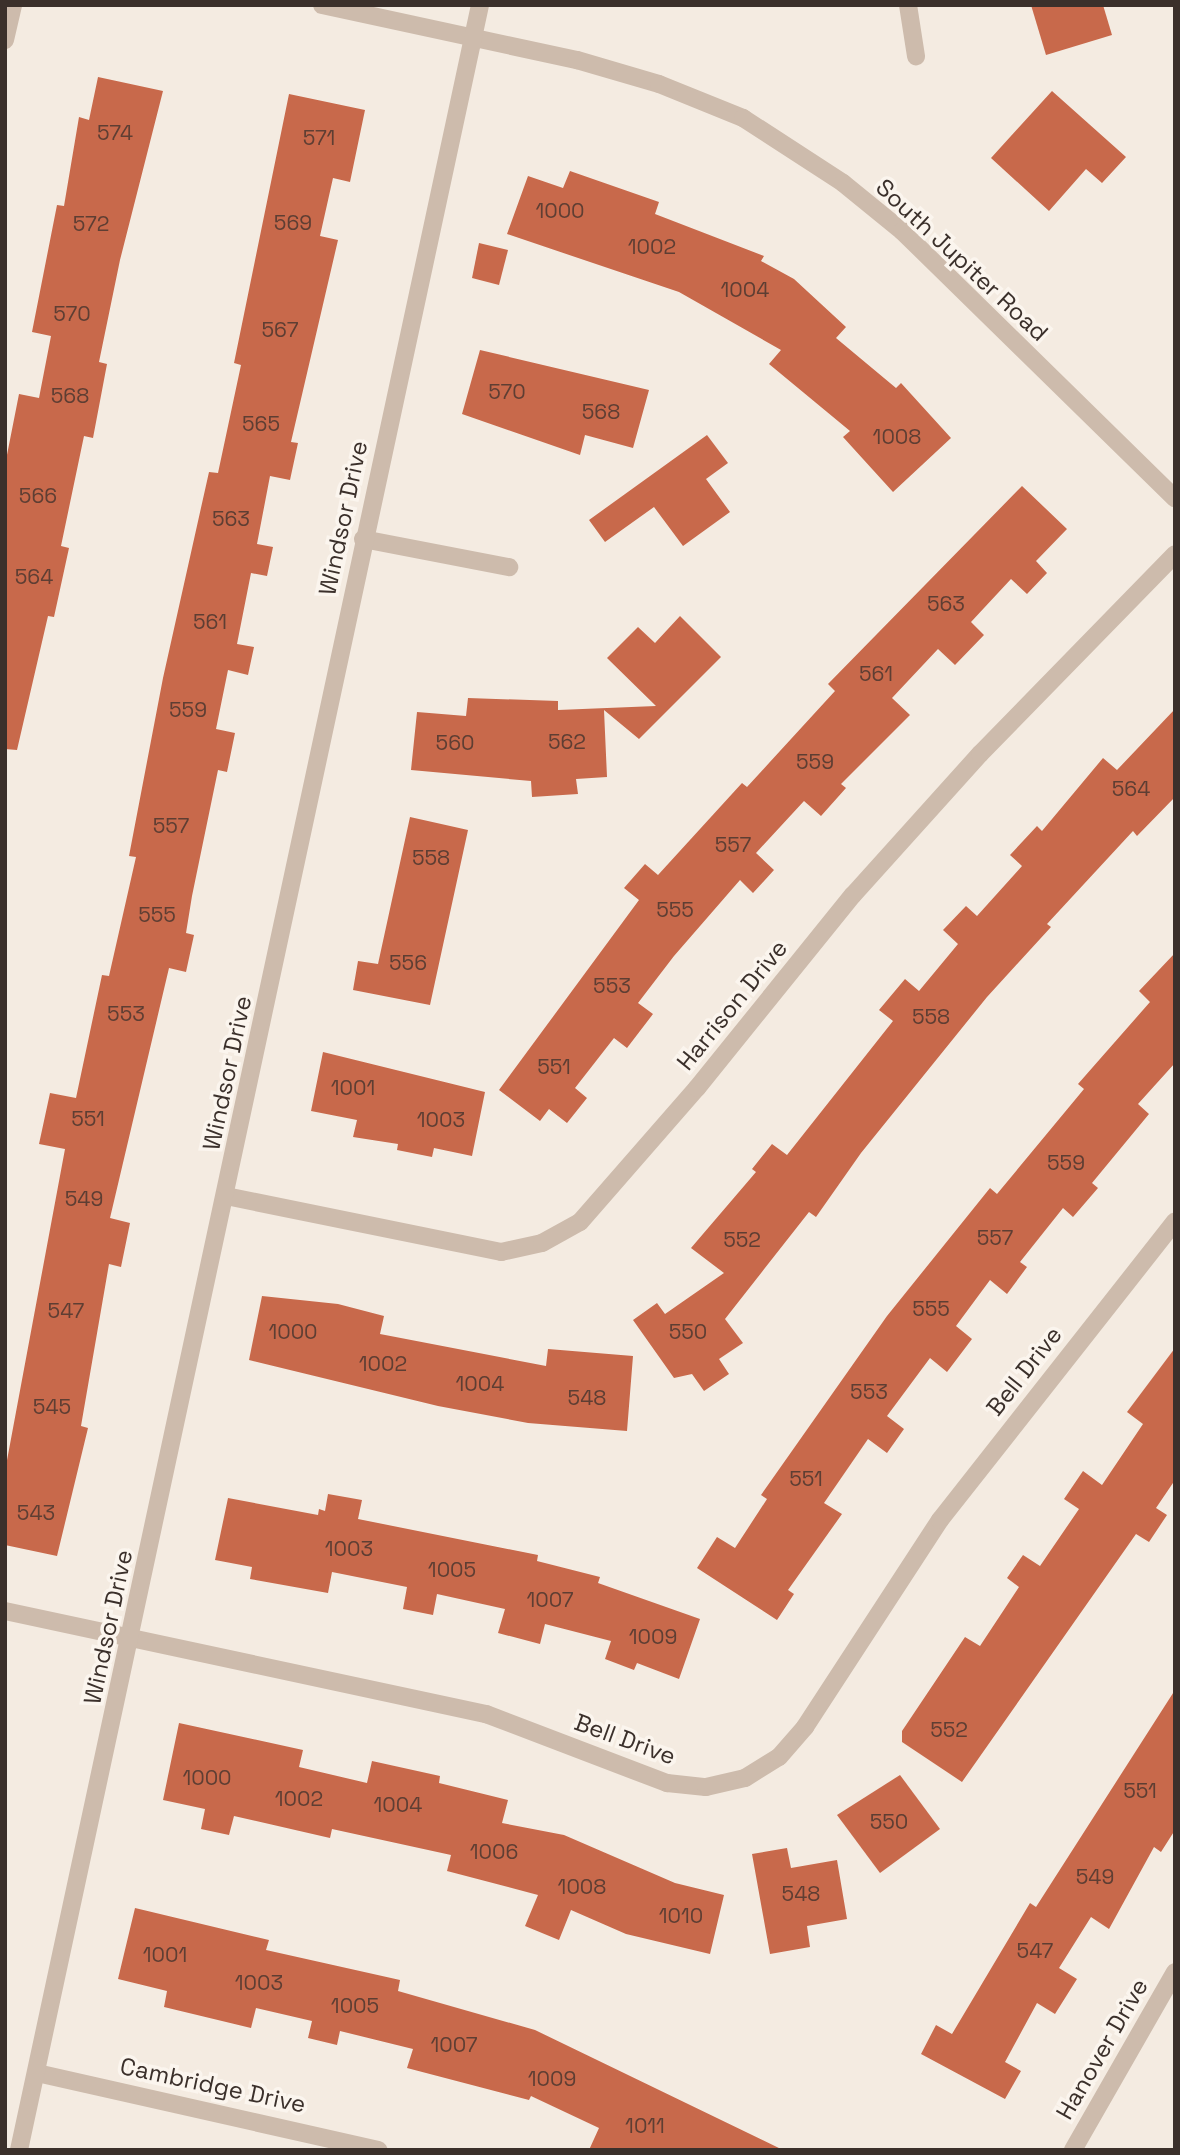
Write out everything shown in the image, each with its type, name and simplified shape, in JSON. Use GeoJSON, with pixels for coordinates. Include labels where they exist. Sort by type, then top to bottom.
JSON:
{"type":"FeatureCollection","features":[{"type":"Feature","properties":{"kind":"street"},"geometry":{"type":"LineString","coordinates":[[5,40],[13,5]]}},
{"type":"Feature","properties":{"kind":"street","name":"South Jupiter Road"},"geometry":{"type":"LineString","coordinates":[[322,5],[659,84],[743,118],[784,143],[902,231],[1175,498]]}},
{"type":"Feature","properties":{"kind":"street","name":"Windsor Drive"},"geometry":{"type":"LineString","coordinates":[[19,2150],[226,1196],[363,539],[480,5]]}},
{"type":"Feature","properties":{"kind":"street"},"geometry":{"type":"LineString","coordinates":[[908,5],[916,56]]}},
{"type":"Feature","properties":{"kind":"street"},"geometry":{"type":"LineString","coordinates":[[363,539],[509,567]]}},
{"type":"Feature","properties":{"kind":"street","name":"Harrison Drive"},"geometry":{"type":"LineString","coordinates":[[226,1196],[501,1252],[542,1243],[580,1222],[697,1088],[853,895],[980,754],[1175,554]]}},
{"type":"Feature","properties":{"kind":"street","name":"Bell Drive"},"geometry":{"type":"LineString","coordinates":[[5,1612],[130,1641],[215,1654],[486,1714],[667,1783],[706,1787],[745,1778],[779,1757],[805,1727],[940,1520],[1175,1221]]}},
{"type":"Feature","properties":{"kind":"street","name":"Hanover Drive"},"geometry":{"type":"LineString","coordinates":[[1073,2150],[1175,1972]]}},
{"type":"Feature","properties":{"kind":"street","name":"Cambridge Drive"},"geometry":{"type":"LineString","coordinates":[[37,2073],[378,2150]]}},
{"type":"Feature","properties":{"kind":"building"},"geometry":{"type":"Polygon","coordinates":[[[1031,5],[1103,5],[1112,35],[1046,55],[1031,5]]]}},
{"type":"Feature","properties":{"kind":"building"},"geometry":{"type":"Polygon","coordinates":[[[98,77],[163,91],[120,260],[99,362],[107,364],[93,438],[84,436],[61,546],[69,548],[54,617],[48,616],[17,750],[5,749],[5,465],[19,394],[39,398],[51,336],[32,332],[57,205],[64,206],[79,117],[89,120],[98,77]]]}},
{"type":"Feature","properties":{"kind":"building"},"geometry":{"type":"Polygon","coordinates":[[[1052,91],[1126,157],[1102,183],[1086,169],[1049,211],[991,158],[1052,91]]]}},
{"type":"Feature","properties":{"kind":"building"},"geometry":{"type":"Polygon","coordinates":[[[289,94],[365,110],[350,182],[333,178],[320,236],[338,240],[291,442],[298,443],[290,480],[270,476],[257,544],[273,547],[267,576],[251,573],[237,644],[254,647],[248,675],[228,670],[216,729],[235,733],[227,772],[218,770],[192,896],[186,933],[194,935],[186,972],[169,968],[110,1218],[130,1223],[121,1267],[109,1264],[81,1426],[88,1428],[57,1556],[5,1545],[5,1471],[65,1149],[39,1144],[50,1093],[76,1098],[102,975],[109,976],[136,857],[129,856],[163,678],[209,472],[218,473],[241,365],[234,363],[289,94]]]}},
{"type":"Feature","properties":{"kind":"building"},"geometry":{"type":"Polygon","coordinates":[[[570,171],[659,202],[655,214],[764,256],[761,261],[794,279],[846,327],[836,338],[896,388],[901,383],[951,438],[893,492],[843,437],[850,431],[769,364],[781,350],[679,292],[507,234],[528,176],[563,188],[570,171]]]}},
{"type":"Feature","properties":{"kind":"building"},"geometry":{"type":"Polygon","coordinates":[[[479,243],[508,250],[499,285],[472,278],[479,243]]]}},
{"type":"Feature","properties":{"kind":"building"},"geometry":{"type":"Polygon","coordinates":[[[480,350],[649,390],[633,448],[585,435],[580,455],[462,414],[480,350]]]}},
{"type":"Feature","properties":{"kind":"building"},"geometry":{"type":"Polygon","coordinates":[[[707,435],[728,463],[706,479],[730,512],[683,546],[654,507],[605,542],[589,520],[707,435]]]}},
{"type":"Feature","properties":{"kind":"building"},"geometry":{"type":"Polygon","coordinates":[[[1022,486],[1067,529],[1036,561],[1047,573],[1027,594],[1011,579],[971,622],[984,635],[955,665],[938,649],[892,698],[910,715],[841,784],[846,788],[821,816],[804,801],[756,853],[774,870],[753,893],[740,880],[674,956],[638,1003],[653,1014],[627,1048],[614,1038],[575,1088],[587,1098],[567,1123],[549,1109],[540,1121],[499,1090],[639,900],[624,888],[645,864],[658,875],[742,783],[747,787],[835,691],[828,684],[1022,486]]]}},
{"type":"Feature","properties":{"kind":"building"},"geometry":{"type":"Polygon","coordinates":[[[680,616],[721,657],[639,739],[604,710],[607,777],[576,779],[578,794],[532,797],[531,781],[411,770],[417,712],[466,716],[468,698],[558,701],[558,710],[656,706],[607,658],[638,627],[655,643],[680,616]]]}},
{"type":"Feature","properties":{"kind":"building"},"geometry":{"type":"Polygon","coordinates":[[[1175,709],[1175,797],[1137,836],[1133,831],[1047,924],[1051,927],[987,997],[861,1153],[816,1217],[809,1212],[725,1319],[743,1343],[719,1359],[729,1374],[704,1391],[692,1374],[674,1378],[633,1320],[657,1303],[665,1314],[724,1273],[691,1248],[756,1172],[752,1169],[772,1144],[787,1155],[893,1021],[879,1010],[905,979],[919,991],[958,944],[943,930],[966,906],[977,916],[1022,866],[1010,855],[1037,826],[1042,831],[1103,758],[1117,770],[1175,709]]]}},
{"type":"Feature","properties":{"kind":"building"},"geometry":{"type":"Polygon","coordinates":[[[410,817],[468,830],[430,1005],[353,990],[358,961],[378,964],[410,817]]]}},
{"type":"Feature","properties":{"kind":"building"},"geometry":{"type":"Polygon","coordinates":[[[1175,953],[1175,1063],[1138,1104],[1149,1114],[1092,1183],[1098,1188],[1073,1217],[1063,1208],[1020,1262],[1027,1267],[1007,1294],[990,1280],[956,1326],[972,1339],[947,1372],[930,1358],[887,1416],[904,1429],[887,1453],[868,1439],[824,1503],[842,1514],[788,1590],[794,1594],[777,1620],[697,1568],[717,1537],[735,1548],[767,1499],[761,1495],[887,1316],[990,1188],[997,1194],[1084,1089],[1078,1084],[1150,1002],[1139,991],[1175,953]]]}},
{"type":"Feature","properties":{"kind":"building"},"geometry":{"type":"Polygon","coordinates":[[[323,1052],[485,1092],[472,1156],[434,1148],[432,1157],[397,1150],[398,1144],[353,1137],[357,1120],[311,1111],[323,1052]]]}},
{"type":"Feature","properties":{"kind":"building"},"geometry":{"type":"Polygon","coordinates":[[[262,1296],[338,1304],[384,1316],[380,1334],[546,1366],[548,1349],[633,1356],[627,1431],[528,1423],[438,1406],[249,1360],[262,1296]]]}},
{"type":"Feature","properties":{"kind":"building"},"geometry":{"type":"Polygon","coordinates":[[[1175,1348],[1175,1480],[1156,1508],[1167,1515],[1149,1542],[1136,1534],[962,1782],[902,1742],[902,1731],[965,1637],[980,1646],[1019,1587],[1007,1578],[1023,1555],[1040,1566],[1079,1509],[1064,1499],[1083,1471],[1102,1485],[1143,1424],[1127,1412],[1175,1348]]]}},
{"type":"Feature","properties":{"kind":"building"},"geometry":{"type":"Polygon","coordinates":[[[328,1494],[362,1500],[358,1519],[538,1555],[537,1561],[600,1577],[598,1583],[700,1619],[679,1679],[637,1663],[634,1670],[605,1659],[611,1641],[545,1624],[540,1644],[498,1633],[505,1609],[437,1594],[433,1615],[403,1609],[407,1587],[332,1572],[328,1593],[250,1579],[252,1567],[215,1560],[228,1498],[318,1515],[319,1509],[325,1511],[328,1494]]]}},
{"type":"Feature","properties":{"kind":"building"},"geometry":{"type":"Polygon","coordinates":[[[1175,1690],[1175,1830],[1161,1852],[1154,1847],[1109,1929],[1091,1917],[1059,1968],[1077,1979],[1055,2014],[1037,2003],[1005,2062],[1021,2071],[1005,2099],[921,2054],[936,2025],[952,2034],[1030,1903],[1036,1907],[1175,1690]]]}},
{"type":"Feature","properties":{"kind":"building"},"geometry":{"type":"Polygon","coordinates":[[[179,1723],[303,1750],[299,1767],[367,1783],[372,1761],[440,1776],[439,1783],[508,1800],[502,1823],[564,1835],[675,1883],[724,1895],[710,1954],[626,1934],[571,1910],[559,1940],[525,1926],[538,1895],[447,1871],[451,1855],[332,1829],[330,1838],[234,1816],[229,1835],[201,1829],[205,1809],[163,1800],[179,1723]]]}},
{"type":"Feature","properties":{"kind":"building"},"geometry":{"type":"Polygon","coordinates":[[[900,1775],[940,1829],[880,1873],[837,1815],[900,1775]]]}},
{"type":"Feature","properties":{"kind":"building"},"geometry":{"type":"Polygon","coordinates":[[[787,1848],[791,1868],[837,1860],[847,1919],[807,1926],[810,1947],[770,1954],[752,1854],[787,1848]]]}},
{"type":"Feature","properties":{"kind":"building"},"geometry":{"type":"Polygon","coordinates":[[[135,1908],[269,1940],[266,1950],[400,1980],[398,1991],[535,2030],[783,2150],[589,2150],[599,2128],[531,2096],[529,2100],[407,2068],[413,2049],[340,2031],[337,2045],[308,2038],[312,2021],[256,2008],[251,2028],[164,2007],[167,1991],[118,1979],[135,1908]]]}}]}
